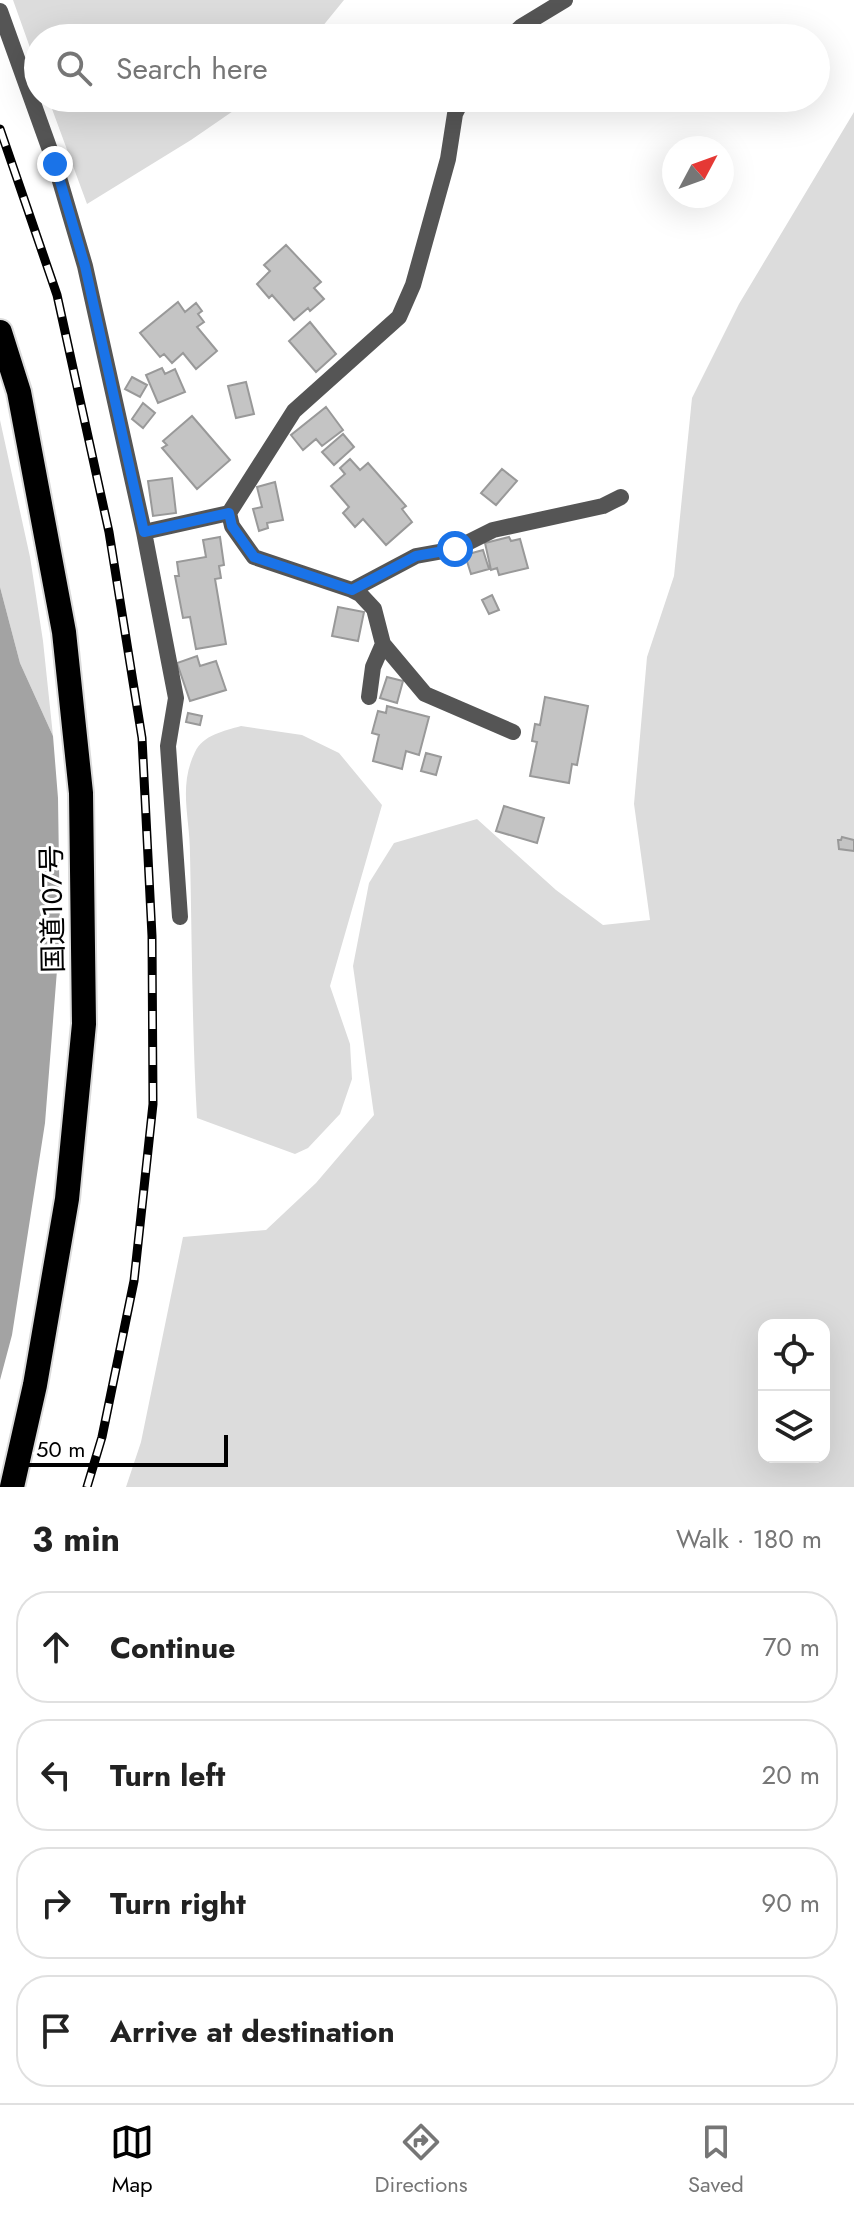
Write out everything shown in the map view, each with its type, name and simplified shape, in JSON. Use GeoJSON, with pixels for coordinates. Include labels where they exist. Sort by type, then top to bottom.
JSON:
{"type":"FeatureCollection","features":[{"type":"Feature","properties":{"kind":"highway","name":"国道107号"},"geometry":{"type":"LineString","coordinates":[[0,332],[19,392],[64,632],[81,793],[84,1024],[67,1199],[35,1385],[12,1487]]}},
{"type":"Feature","properties":{"kind":"street"},"geometry":{"type":"LineString","coordinates":[[525,24],[565,0]]}},
{"type":"Feature","properties":{"kind":"street"},"geometry":{"type":"LineString","coordinates":[[0,11],[24,78]]}},
{"type":"Feature","properties":{"kind":"street"},"geometry":{"type":"LineString","coordinates":[[36,112],[85,266],[144,532],[176,698],[168,746],[180,917]]}},
{"type":"Feature","properties":{"kind":"street"},"geometry":{"type":"LineString","coordinates":[[144,532],[229,513],[294,411],[399,317],[413,285],[448,159],[456,112]]}},
{"type":"Feature","properties":{"kind":"street"},"geometry":{"type":"LineString","coordinates":[[352,590],[416,556],[455,549],[493,530],[603,506],[621,497]]}},
{"type":"Feature","properties":{"kind":"street"},"geometry":{"type":"LineString","coordinates":[[229,513],[232,526],[254,557],[360,594],[374,609],[383,644],[425,694],[513,732]]}},
{"type":"Feature","properties":{"kind":"street"},"geometry":{"type":"LineString","coordinates":[[369,697],[373,667],[383,644]]}},
{"type":"Feature","properties":{"kind":"shaded area"},"geometry":{"type":"Polygon","coordinates":[[[13,0],[344,0],[324,24],[24,24],[24,31],[13,0]]]}},
{"type":"Feature","properties":{"kind":"shaded area"},"geometry":{"type":"Polygon","coordinates":[[[53,112],[232,112],[191,140],[87,204],[53,112]]]}},
{"type":"Feature","properties":{"kind":"shaded area"},"geometry":{"type":"Polygon","coordinates":[[[854,112],[854,1487],[126,1487],[141,1442],[183,1237],[266,1230],[316,1183],[374,1115],[353,966],[369,883],[394,843],[477,819],[556,890],[603,925],[650,920],[634,804],[647,657],[674,576],[692,398],[739,304],[854,112]]]}},
{"type":"Feature","properties":{"kind":"shaded area"},"geometry":{"type":"Polygon","coordinates":[[[0,420],[30,557],[53,736],[20,663],[0,587],[0,420]]]}},
{"type":"Feature","properties":{"kind":"shaded area"},"geometry":{"type":"Polygon","coordinates":[[[0,587],[20,663],[53,736],[58,798],[60,932],[45,1123],[12,1335],[0,1380],[0,587]]]}},
{"type":"Feature","properties":{"kind":"shaded area"},"geometry":{"type":"Polygon","coordinates":[[[241,726],[302,735],[339,753],[382,805],[330,986],[350,1044],[352,1079],[340,1114],[308,1148],[295,1154],[197,1118],[187,778],[195,752],[203,741],[241,726]]]}},
{"type":"Feature","properties":{"kind":"building"},"geometry":{"type":"Polygon","coordinates":[[[286,245],[321,282],[314,288],[324,299],[294,320],[272,295],[269,298],[257,284],[270,271],[264,265],[286,245]]]}},
{"type":"Feature","properties":{"kind":"building"},"geometry":{"type":"Polygon","coordinates":[[[178,302],[185,312],[196,303],[202,311],[198,314],[204,322],[197,327],[217,351],[196,369],[183,353],[172,363],[164,354],[160,357],[140,333],[178,302]]]}},
{"type":"Feature","properties":{"kind":"building"},"geometry":{"type":"Polygon","coordinates":[[[310,322],[336,354],[316,372],[289,341],[310,322]]]}},
{"type":"Feature","properties":{"kind":"building"},"geometry":{"type":"Polygon","coordinates":[[[162,368],[165,374],[175,369],[185,392],[158,403],[146,375],[162,368]]]}},
{"type":"Feature","properties":{"kind":"building"},"geometry":{"type":"Polygon","coordinates":[[[132,377],[147,385],[140,397],[125,389],[132,377]]]}},
{"type":"Feature","properties":{"kind":"building"},"geometry":{"type":"Polygon","coordinates":[[[246,382],[254,414],[236,418],[228,386],[246,382]]]}},
{"type":"Feature","properties":{"kind":"building"},"geometry":{"type":"Polygon","coordinates":[[[143,403],[155,413],[143,428],[132,419],[143,403]]]}},
{"type":"Feature","properties":{"kind":"building"},"geometry":{"type":"Polygon","coordinates":[[[326,407],[343,430],[322,446],[316,439],[303,450],[291,435],[326,407]]]}},
{"type":"Feature","properties":{"kind":"building"},"geometry":{"type":"Polygon","coordinates":[[[192,416],[230,460],[197,489],[162,448],[167,445],[163,441],[192,416]]]}},
{"type":"Feature","properties":{"kind":"building"},"geometry":{"type":"Polygon","coordinates":[[[343,434],[354,447],[334,465],[322,452],[343,434]]]}},
{"type":"Feature","properties":{"kind":"building"},"geometry":{"type":"Polygon","coordinates":[[[350,459],[360,470],[368,463],[406,506],[402,509],[412,522],[386,545],[363,519],[355,527],[343,513],[349,507],[331,486],[345,474],[340,468],[350,459]]]}},
{"type":"Feature","properties":{"kind":"building"},"geometry":{"type":"Polygon","coordinates":[[[502,469],[517,481],[496,505],[481,493],[502,469]]]}},
{"type":"Feature","properties":{"kind":"building"},"geometry":{"type":"Polygon","coordinates":[[[172,478],[176,513],[153,516],[148,481],[172,478]]]}},
{"type":"Feature","properties":{"kind":"building"},"geometry":{"type":"Polygon","coordinates":[[[275,482],[283,520],[267,523],[268,528],[259,531],[253,509],[262,507],[257,487],[275,482]]]}},
{"type":"Feature","properties":{"kind":"building"},"geometry":{"type":"Polygon","coordinates":[[[220,537],[224,565],[219,566],[221,578],[215,579],[226,644],[196,649],[190,617],[183,618],[175,576],[179,576],[177,562],[206,557],[203,540],[220,537]]]}},
{"type":"Feature","properties":{"kind":"building"},"geometry":{"type":"Polygon","coordinates":[[[509,537],[511,541],[520,539],[528,568],[499,575],[497,568],[491,570],[485,543],[509,537]]]}},
{"type":"Feature","properties":{"kind":"building"},"geometry":{"type":"Polygon","coordinates":[[[483,550],[489,569],[471,574],[465,555],[483,550]]]}},
{"type":"Feature","properties":{"kind":"building"},"geometry":{"type":"Polygon","coordinates":[[[492,595],[499,610],[489,614],[482,600],[492,595]]]}},
{"type":"Feature","properties":{"kind":"building"},"geometry":{"type":"Polygon","coordinates":[[[338,607],[364,612],[358,641],[332,636],[338,607]]]}},
{"type":"Feature","properties":{"kind":"building"},"geometry":{"type":"Polygon","coordinates":[[[197,656],[200,666],[216,661],[226,690],[190,701],[177,663],[197,656]]]}},
{"type":"Feature","properties":{"kind":"building"},"geometry":{"type":"Polygon","coordinates":[[[387,677],[403,681],[397,703],[380,698],[387,677]]]}},
{"type":"Feature","properties":{"kind":"building"},"geometry":{"type":"Polygon","coordinates":[[[545,697],[588,706],[577,765],[572,764],[569,783],[530,776],[537,742],[532,741],[535,724],[540,725],[545,697]]]}},
{"type":"Feature","properties":{"kind":"building"},"geometry":{"type":"Polygon","coordinates":[[[387,706],[429,717],[419,755],[406,751],[402,769],[373,761],[379,735],[372,733],[378,711],[386,713],[387,706]]]}},
{"type":"Feature","properties":{"kind":"building"},"geometry":{"type":"Polygon","coordinates":[[[188,713],[202,716],[200,725],[186,722],[188,713]]]}},
{"type":"Feature","properties":{"kind":"building"},"geometry":{"type":"Polygon","coordinates":[[[426,753],[441,757],[436,775],[421,771],[426,753]]]}},
{"type":"Feature","properties":{"kind":"building"},"geometry":{"type":"Polygon","coordinates":[[[504,806],[544,818],[537,843],[496,831],[504,806]]]}},
{"type":"Feature","properties":{"kind":"building"},"geometry":{"type":"Polygon","coordinates":[[[842,837],[854,840],[854,851],[839,849],[838,840],[842,837]]]}},
{"type":"Feature","properties":{"kind":"railway"},"geometry":{"type":"LineString","coordinates":[[0,129],[57,295],[109,532],[142,738],[152,936],[153,1104],[134,1281],[102,1437],[87,1487]]}},
{"type":"Feature","properties":{"kind":"route"},"geometry":{"type":"LineString","coordinates":[[55,164],[85,266],[144,532],[229,513],[232,526],[254,557],[352,590],[416,556],[455,549]]}}]}
